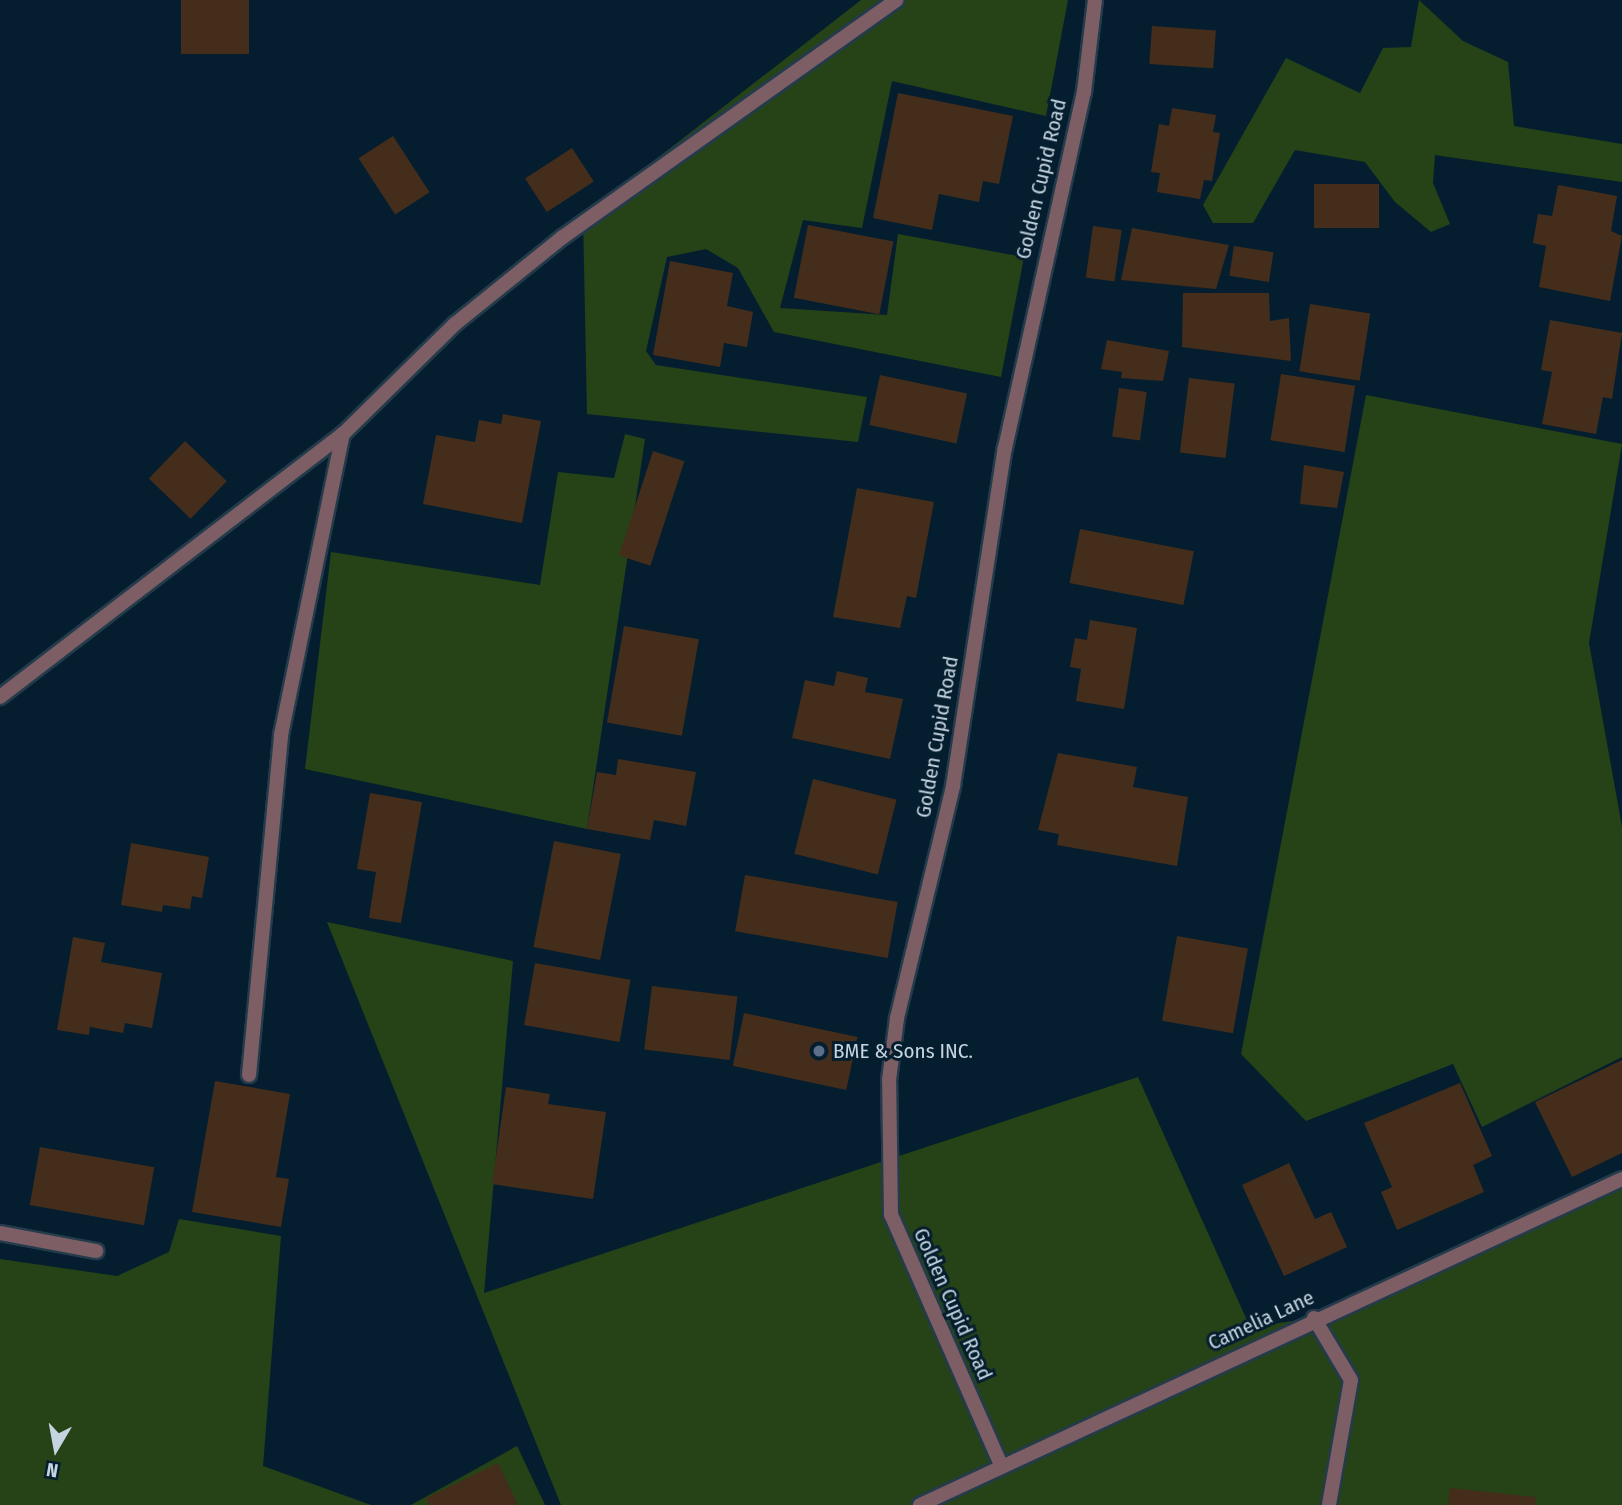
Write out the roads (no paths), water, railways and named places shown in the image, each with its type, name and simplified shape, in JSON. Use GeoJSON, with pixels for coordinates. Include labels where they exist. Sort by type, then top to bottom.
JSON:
{"type":"FeatureCollection","features":[{"type":"Feature","properties":{"kind":"street"},"geometry":{"type":"LineString","coordinates":[[0,697],[343,434],[455,324],[563,237],[896,0]]}},
{"type":"Feature","properties":{"kind":"street","name":"Golden Cupid Road"},"geometry":{"type":"LineString","coordinates":[[1001,1465],[891,1215],[889,1080],[897,1018],[953,786],[1005,448],[1084,92],[1095,0]]}},
{"type":"Feature","properties":{"kind":"street"},"geometry":{"type":"LineString","coordinates":[[249,1075],[281,736],[343,434]]}},
{"type":"Feature","properties":{"kind":"street","name":"Camelia Lane"},"geometry":{"type":"LineString","coordinates":[[920,1505],[1314,1318],[1622,1179]]}},
{"type":"Feature","properties":{"kind":"street"},"geometry":{"type":"LineString","coordinates":[[0,1233],[96,1251]]}},
{"type":"Feature","properties":{"kind":"street"},"geometry":{"type":"LineString","coordinates":[[1314,1318],[1351,1380],[1329,1505]]}},
{"type":"Feature","properties":{"kind":"place","name":"BME & Sons INC."},"geometry":{"type":"Point","coordinates":[819,1051]}}]}
